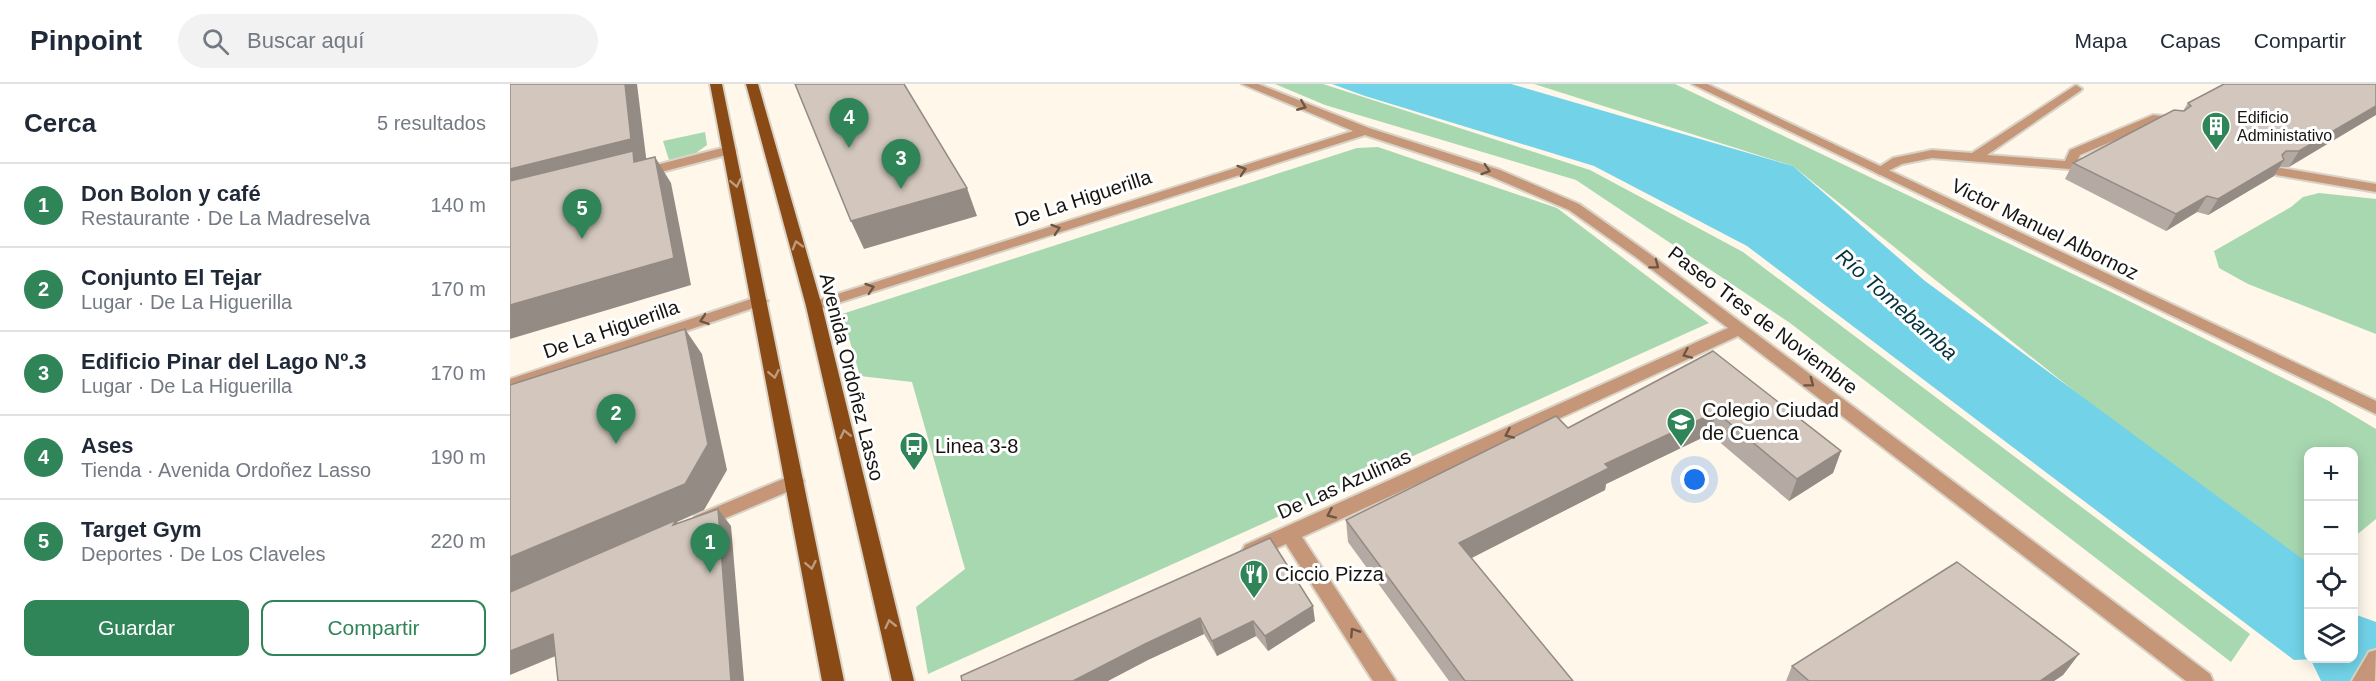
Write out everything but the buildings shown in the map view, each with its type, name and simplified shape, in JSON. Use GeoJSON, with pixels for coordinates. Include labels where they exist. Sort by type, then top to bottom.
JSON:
{"type":"FeatureCollection","features":[{"type":"Feature","properties":{"kind":"main road"},"geometry":{"type":"LineString","coordinates":[[716,84],[795,481],[832,681]]}},
{"type":"Feature","properties":{"kind":"main road","name":"Avenida Ordoñez Lasso"},"geometry":{"type":"LineString","coordinates":[[752,84],[814,306],[903,681]]}},
{"type":"Feature","properties":{"kind":"street","name":"Paseo Tres de Noviembre"},"geometry":{"type":"LineString","coordinates":[[1248,84],[1365,131],[1495,173],[1574,207],[1642,255],[2202,681]]}},
{"type":"Feature","properties":{"kind":"street","name":"Victor Manuel Albornoz"},"geometry":{"type":"LineString","coordinates":[[1698,84],[2376,408]]}},
{"type":"Feature","properties":{"kind":"street"},"geometry":{"type":"LineString","coordinates":[[1974,158],[2076,89]]}},
{"type":"Feature","properties":{"kind":"street"},"geometry":{"type":"LineString","coordinates":[[1880,171],[1898,161],[1932,154],[2069,165],[2074,153],[2157,118],[2174,121]]}},
{"type":"Feature","properties":{"kind":"street","name":"De La Higuerilla"},"geometry":{"type":"LineString","coordinates":[[814,306],[1365,131]]}},
{"type":"Feature","properties":{"kind":"street"},"geometry":{"type":"LineString","coordinates":[[624,177],[730,150]]}},
{"type":"Feature","properties":{"kind":"street"},"geometry":{"type":"LineString","coordinates":[[2281,172],[2376,188]]}},
{"type":"Feature","properties":{"kind":"street","name":"De La Higuerilla"},"geometry":{"type":"LineString","coordinates":[[510,385],[760,301]]}},
{"type":"Feature","properties":{"kind":"street","name":"De Las Azulinas"},"geometry":{"type":"LineString","coordinates":[[1235,558],[1740,329]]}},
{"type":"Feature","properties":{"kind":"street"},"geometry":{"type":"LineString","coordinates":[[685,528],[795,481]]}},
{"type":"Feature","properties":{"kind":"street"},"geometry":{"type":"LineString","coordinates":[[1289,533],[1386,681]]}},
{"type":"Feature","properties":{"kind":"street"},"geometry":{"type":"LineString","coordinates":[[2363,681],[2376,659]]}},
{"type":"Feature","properties":{"kind":"green space"},"geometry":{"type":"Polygon","coordinates":[[[1275,84],[1323,84],[1590,170],[1743,252],[2250,634],[2231,662],[1790,323],[1576,180],[1325,105],[1275,84]]]}},
{"type":"Feature","properties":{"kind":"green space"},"geometry":{"type":"Polygon","coordinates":[[[1534,84],[1675,84],[2119,296],[2329,401],[2376,429],[2376,519],[2358,534],[2358,447],[2304,447],[2304,575],[1793,166],[1534,84]]]}},
{"type":"Feature","properties":{"kind":"green space"},"geometry":{"type":"Polygon","coordinates":[[[705,132],[707,145],[696,153],[669,160],[663,141],[705,132]]]}},
{"type":"Feature","properties":{"kind":"green space"},"geometry":{"type":"Polygon","coordinates":[[[1378,147],[1557,208],[1709,323],[928,674],[916,607],[965,569],[912,382],[860,376],[842,314],[1357,148],[1378,147]]]}},
{"type":"Feature","properties":{"kind":"green space"},"geometry":{"type":"Polygon","coordinates":[[[2319,193],[2376,199],[2376,334],[2248,284],[2219,268],[2214,251],[2291,207],[2303,197],[2319,193]]]}},
{"type":"Feature","properties":{"kind":"water"},"geometry":{"type":"Polygon","coordinates":[[[1332,84],[1511,84],[1793,166],[1925,281],[2304,560],[2304,660],[2294,660],[1747,246],[1594,166],[1332,84]]]}},
{"type":"Feature","properties":{"kind":"waterway","name":"Río Tomebamba"},"geometry":{"type":"LineString","coordinates":[[2358,656],[2376,665]]}},
{"type":"Feature","properties":{"kind":"place","name":"Ases"},"geometry":{"type":"Point","coordinates":[849,148]}},
{"type":"Feature","properties":{"kind":"place","name":"Edificio Administativo"},"geometry":{"type":"Point","coordinates":[2216,152]}},
{"type":"Feature","properties":{"kind":"place","name":"Edificio Pinar del Lago Nº.3"},"geometry":{"type":"Point","coordinates":[901,189]}},
{"type":"Feature","properties":{"kind":"place","name":"Target Gym"},"geometry":{"type":"Point","coordinates":[582,239]}},
{"type":"Feature","properties":{"kind":"place","name":"Conjunto El Tejar"},"geometry":{"type":"Point","coordinates":[616,444]}},
{"type":"Feature","properties":{"kind":"place","name":"Colegio Ciudad de Cuenca"},"geometry":{"type":"Point","coordinates":[1681,448]}},
{"type":"Feature","properties":{"kind":"place","name":"Linea 3-8"},"geometry":{"type":"Point","coordinates":[914,472]}},
{"type":"Feature","properties":{"kind":"place","name":"Don Bolon y café"},"geometry":{"type":"Point","coordinates":[710,573]}},
{"type":"Feature","properties":{"kind":"place","name":"Ciccio Pizza"},"geometry":{"type":"Point","coordinates":[1254,600]}}]}
